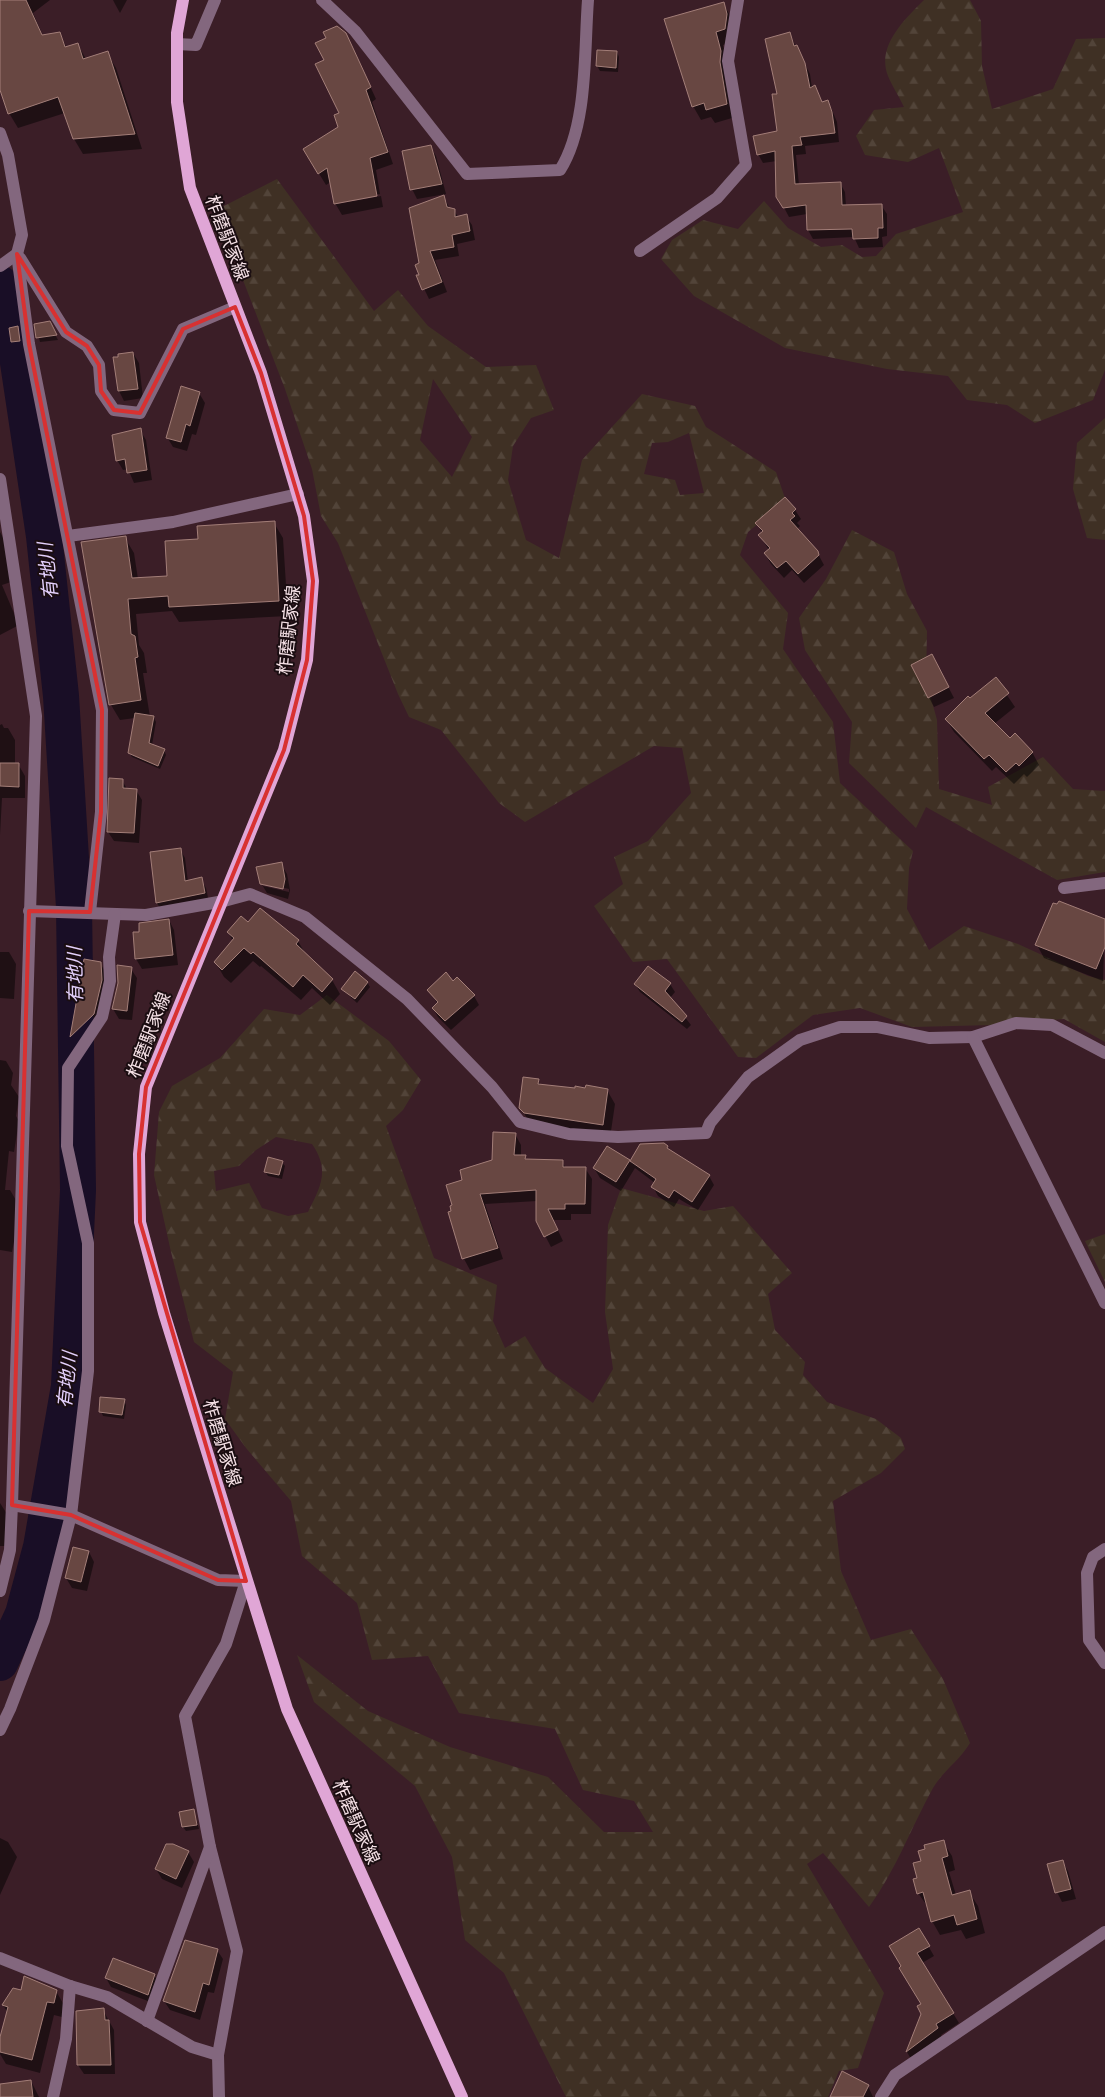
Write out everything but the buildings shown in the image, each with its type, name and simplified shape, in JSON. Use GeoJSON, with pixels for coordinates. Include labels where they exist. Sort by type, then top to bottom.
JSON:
{"type":"FeatureCollection","features":[{"type":"Feature","properties":{"kind":"main road","name":"柞磨駅家線"},"geometry":{"type":"LineString","coordinates":[[183,0],[177,44],[177,102],[190,188],[261,373],[304,516],[312,581],[307,660],[284,750],[224,901],[170,1025],[146,1088],[139,1154],[140,1222],[164,1313],[287,1709],[462,2097]]}},
{"type":"Feature","properties":{"kind":"street"},"geometry":{"type":"LineString","coordinates":[[177,44],[196,45],[215,0]]}},
{"type":"Feature","properties":{"kind":"street"},"geometry":{"type":"LineString","coordinates":[[322,0],[355,31],[467,174],[560,170],[569,156],[579,120],[588,0]]}},
{"type":"Feature","properties":{"kind":"street"},"geometry":{"type":"LineString","coordinates":[[640,250],[716,198],[746,165],[728,61],[738,0]]}},
{"type":"Feature","properties":{"kind":"street"},"geometry":{"type":"LineString","coordinates":[[0,133],[8,156],[22,235],[17,254],[29,344],[102,710],[101,812],[90,912]]}},
{"type":"Feature","properties":{"kind":"street"},"geometry":{"type":"LineString","coordinates":[[17,254],[66,332],[87,346],[99,365],[101,391],[114,410],[140,413],[183,329],[235,308]]}},
{"type":"Feature","properties":{"kind":"street"},"geometry":{"type":"LineString","coordinates":[[0,266],[17,254]]}},
{"type":"Feature","properties":{"kind":"street"},"geometry":{"type":"LineString","coordinates":[[0,478],[36,716],[34,799],[35,912],[12,1505],[10,1550],[0,1591]]}},
{"type":"Feature","properties":{"kind":"street"},"geometry":{"type":"LineString","coordinates":[[68,536],[173,522],[298,494]]}},
{"type":"Feature","properties":{"kind":"street"},"geometry":{"type":"LineString","coordinates":[[1064,888],[1105,883]]}},
{"type":"Feature","properties":{"kind":"street"},"geometry":{"type":"LineString","coordinates":[[35,912],[146,915],[224,901],[250,894],[305,917],[407,999],[492,1087],[520,1122],[569,1134],[618,1136],[706,1133],[710,1123],[748,1077],[800,1040],[840,1027],[877,1027],[929,1038],[973,1036],[1016,1023],[1052,1025],[1105,1053]]}},
{"type":"Feature","properties":{"kind":"street"},"geometry":{"type":"LineString","coordinates":[[0,1730],[44,1620],[71,1515],[88,1371],[88,1242],[67,1146],[68,1068],[102,1017],[110,981],[109,957],[115,914]]}},
{"type":"Feature","properties":{"kind":"street"},"geometry":{"type":"LineString","coordinates":[[973,1036],[1105,1303]]}},
{"type":"Feature","properties":{"kind":"street"},"geometry":{"type":"LineString","coordinates":[[12,1505],[71,1515],[218,1580],[246,1581],[226,1644],[186,1716],[210,1847],[237,1951],[218,2055],[219,2097]]}},
{"type":"Feature","properties":{"kind":"street"},"geometry":{"type":"LineString","coordinates":[[1105,1549],[1093,1558],[1087,1572],[1089,1640],[1105,1663]]}},
{"type":"Feature","properties":{"kind":"street"},"geometry":{"type":"LineString","coordinates":[[147,2021],[210,1847]]}},
{"type":"Feature","properties":{"kind":"street"},"geometry":{"type":"LineString","coordinates":[[881,2097],[895,2074],[1105,1932]]}},
{"type":"Feature","properties":{"kind":"street"},"geometry":{"type":"LineString","coordinates":[[0,1958],[70,1986],[107,1997],[192,2047],[218,2055]]}},
{"type":"Feature","properties":{"kind":"street"},"geometry":{"type":"LineString","coordinates":[[53,2097],[66,2039],[70,1986]]}},
{"type":"Feature","properties":{"kind":"highlighted area"},"geometry":{"type":"Polygon","coordinates":[[[17,254],[66,332],[87,346],[99,365],[101,391],[114,410],[140,413],[183,329],[235,307],[261,373],[304,516],[313,581],[307,660],[284,750],[146,1087],[139,1154],[140,1222],[246,1581],[218,1580],[71,1515],[12,1505],[29,911],[90,912],[101,812],[102,710],[29,344],[17,254]]]}},
{"type":"Feature","properties":{"kind":"green space"},"geometry":{"type":"Polygon","coordinates":[[[924,0],[970,0],[981,21],[982,66],[992,109],[1053,89],[1076,39],[1105,38],[1105,370],[1093,400],[1035,423],[1007,405],[967,400],[948,376],[887,369],[785,348],[694,296],[661,259],[672,240],[703,220],[738,229],[764,201],[788,228],[821,247],[842,245],[862,257],[876,256],[896,234],[963,212],[939,148],[908,162],[865,155],[856,136],[874,110],[904,107],[888,76],[885,65],[886,54],[894,34],[901,24],[924,0]]]}},
{"type":"Feature","properties":{"kind":"green space"},"geometry":{"type":"Polygon","coordinates":[[[277,179],[374,311],[398,290],[428,326],[486,367],[536,365],[554,410],[531,418],[513,446],[508,480],[526,540],[559,558],[582,460],[642,394],[695,406],[706,427],[776,472],[786,501],[748,532],[740,555],[788,613],[783,649],[833,722],[840,783],[913,851],[909,868],[907,909],[929,950],[964,926],[1018,944],[1088,976],[1105,980],[1105,1042],[1064,1019],[993,1025],[912,1027],[860,1008],[813,1015],[756,1058],[738,1057],[667,959],[633,962],[594,906],[623,884],[614,857],[648,841],[691,793],[682,748],[654,746],[525,822],[499,803],[441,730],[409,717],[338,543],[321,516],[312,469],[285,389],[216,210],[277,179]],[[433,379],[420,440],[452,477],[472,437],[433,379]],[[689,433],[668,442],[652,443],[644,474],[675,480],[680,495],[704,493],[689,433]]]}},
{"type":"Feature","properties":{"kind":"green space"},"geometry":{"type":"Polygon","coordinates":[[[1105,418],[1105,540],[1087,538],[1073,489],[1077,443],[1105,418]]]}},
{"type":"Feature","properties":{"kind":"green space"},"geometry":{"type":"Polygon","coordinates":[[[852,530],[894,552],[907,594],[927,631],[926,680],[937,720],[939,789],[992,805],[988,787],[1043,757],[1073,789],[1105,791],[1105,872],[1057,880],[926,807],[916,828],[849,763],[852,722],[805,650],[799,618],[826,579],[852,530]]]}},
{"type":"Feature","properties":{"kind":"green space"},"geometry":{"type":"Polygon","coordinates":[[[327,995],[389,1041],[421,1080],[403,1110],[386,1126],[434,1258],[497,1285],[493,1321],[505,1348],[525,1336],[545,1368],[593,1403],[613,1369],[605,1312],[608,1225],[621,1188],[704,1211],[733,1206],[792,1273],[768,1294],[775,1330],[805,1362],[803,1375],[827,1402],[876,1419],[901,1438],[905,1449],[881,1473],[833,1501],[841,1571],[871,1640],[911,1629],[943,1679],[970,1743],[933,1788],[895,1864],[869,1907],[823,1853],[807,1864],[884,1993],[858,2068],[839,2071],[828,2097],[566,2097],[504,1973],[465,1940],[452,1857],[415,1786],[314,1702],[297,1655],[368,1711],[450,1747],[548,1777],[604,1832],[653,1832],[634,1801],[583,1790],[555,1729],[459,1713],[428,1656],[372,1660],[357,1603],[302,1556],[291,1501],[246,1448],[225,1419],[233,1372],[194,1342],[154,1175],[159,1112],[172,1086],[220,1058],[264,1009],[300,1015],[327,995]],[[276,1137],[256,1150],[239,1166],[214,1171],[216,1191],[249,1183],[262,1208],[288,1216],[308,1212],[322,1178],[321,1162],[312,1144],[276,1137]]]}},
{"type":"Feature","properties":{"kind":"green space"},"geometry":{"type":"Polygon","coordinates":[[[1105,1234],[1105,1282],[1085,1241],[1105,1234]]]}},
{"type":"Feature","properties":{"kind":"waterway","name":"有地川"},"geometry":{"type":"LineString","coordinates":[[0,283],[11,316],[44,536],[61,696],[74,907],[78,1190],[69,1386],[41,1547],[23,1614],[0,1663]]}}]}
